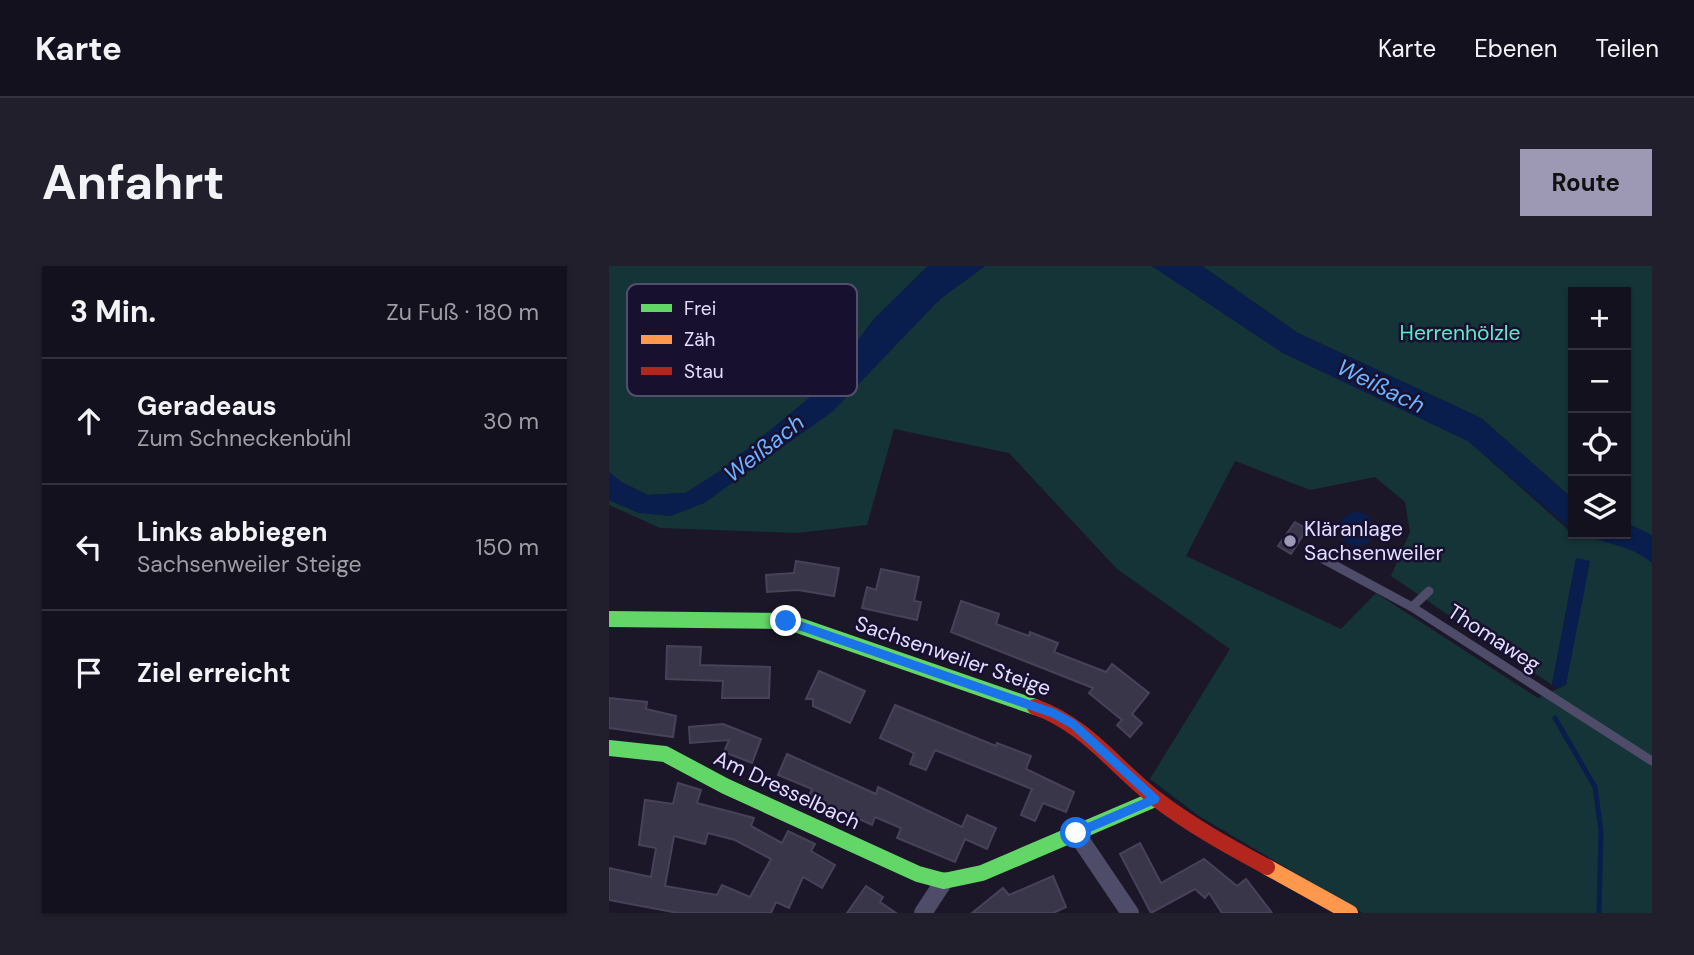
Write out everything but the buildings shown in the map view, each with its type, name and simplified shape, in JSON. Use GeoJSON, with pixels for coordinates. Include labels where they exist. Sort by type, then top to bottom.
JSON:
{"type":"FeatureCollection","features":[{"type":"Feature","properties":{"kind":"street","name":"Sachsenweiler Steige"},"geometry":{"type":"LineString","coordinates":[[609,619],[786,621],[1053,713],[1073,724],[1155,799],[1245,856],[1350,913]]}},
{"type":"Feature","properties":{"kind":"street","name":"Am Dresselbach"},"geometry":{"type":"LineString","coordinates":[[609,748],[665,754],[725,786],[918,874],[944,881]]}},
{"type":"Feature","properties":{"kind":"street"},"geometry":{"type":"LineString","coordinates":[[923,913],[944,881],[982,873],[1155,799]]}},
{"type":"Feature","properties":{"kind":"street"},"geometry":{"type":"LineString","coordinates":[[1076,833],[1130,913]]}},
{"type":"Feature","properties":{"kind":"lane","name":"Thomaweg"},"geometry":{"type":"LineString","coordinates":[[1311,553],[1412,607],[1652,761]]}},
{"type":"Feature","properties":{"kind":"lane"},"geometry":{"type":"LineString","coordinates":[[1412,607],[1429,591]]}},
{"type":"Feature","properties":{"kind":"green space"},"geometry":{"type":"Polygon","coordinates":[[[609,266],[928,266],[874,319],[857,342],[857,284],[627,284],[627,396],[811,396],[723,469],[686,493],[648,495],[623,483],[609,472],[609,266]]]}},
{"type":"Feature","properties":{"kind":"green space"},"geometry":{"type":"Polygon","coordinates":[[[985,266],[1152,266],[1283,353],[1468,441],[1568,530],[1568,539],[1611,541],[1643,555],[1652,563],[1652,913],[1363,913],[1199,816],[1150,779],[1230,649],[1117,569],[1009,453],[894,429],[867,525],[797,533],[660,528],[609,505],[609,500],[639,513],[704,503],[747,471],[835,396],[857,396],[857,377],[894,346],[940,299],[985,266]],[[1235,461],[1186,556],[1341,629],[1376,593],[1538,698],[1566,685],[1583,562],[1576,559],[1552,685],[1391,576],[1410,532],[1405,502],[1375,477],[1310,490],[1235,461]]]}},
{"type":"Feature","properties":{"kind":"green space","name":"Herrenhölzle"},"geometry":{"type":"Polygon","coordinates":[[[1202,266],[1652,266],[1652,535],[1631,525],[1631,287],[1568,287],[1568,495],[1481,418],[1298,333],[1202,266]]]}},
{"type":"Feature","properties":{"kind":"water"},"geometry":{"type":"Polygon","coordinates":[[[928,266],[985,266],[940,299],[857,386],[857,342],[874,319],[928,266]]]}},
{"type":"Feature","properties":{"kind":"water","name":"Weißach"},"geometry":{"type":"Polygon","coordinates":[[[1152,266],[1202,266],[1298,333],[1481,418],[1568,495],[1568,527],[1468,441],[1283,353],[1152,266]]]}},
{"type":"Feature","properties":{"kind":"water","name":"Weißach"},"geometry":{"type":"Polygon","coordinates":[[[811,396],[847,396],[832,412],[704,503],[671,516],[639,513],[609,500],[609,472],[623,483],[648,495],[686,493],[723,469],[811,396]]]}},
{"type":"Feature","properties":{"kind":"water"},"geometry":{"type":"Polygon","coordinates":[[[1357,512],[1369,517],[1374,529],[1369,541],[1357,546],[1345,541],[1340,529],[1345,517],[1357,512]]]}},
{"type":"Feature","properties":{"kind":"water"},"geometry":{"type":"Polygon","coordinates":[[[1631,525],[1652,535],[1652,563],[1627,549],[1596,539],[1631,539],[1631,525]]]}},
{"type":"Feature","properties":{"kind":"water"},"geometry":{"type":"Polygon","coordinates":[[[1576,558],[1590,561],[1566,685],[1559,688],[1552,685],[1576,558]]]}},
{"type":"Feature","properties":{"kind":"waterway"},"geometry":{"type":"LineString","coordinates":[[1555,718],[1595,787],[1601,831],[1599,913]]}},
{"type":"Feature","properties":{"kind":"traffic: fast"},"geometry":{"type":"LineString","coordinates":[[609,619],[786,621],[1035,707]]}},
{"type":"Feature","properties":{"kind":"traffic: fast"},"geometry":{"type":"LineString","coordinates":[[609,748],[665,754],[725,786],[918,874],[944,881],[982,873],[1155,799]]}},
{"type":"Feature","properties":{"kind":"traffic: slow"},"geometry":{"type":"LineString","coordinates":[[1267,867],[1350,913]]}},
{"type":"Feature","properties":{"kind":"traffic: jam"},"geometry":{"type":"LineString","coordinates":[[1035,707],[1069,724],[1084,735],[1140,786],[1182,817],[1267,867]]}},
{"type":"Feature","properties":{"kind":"place","name":"Kläranlage Sachsenweiler"},"geometry":{"type":"Point","coordinates":[1290,541]}},
{"type":"Feature","properties":{"kind":"route"},"geometry":{"type":"LineString","coordinates":[[786,621],[1053,713],[1073,724],[1155,799],[1076,833]]}}]}
